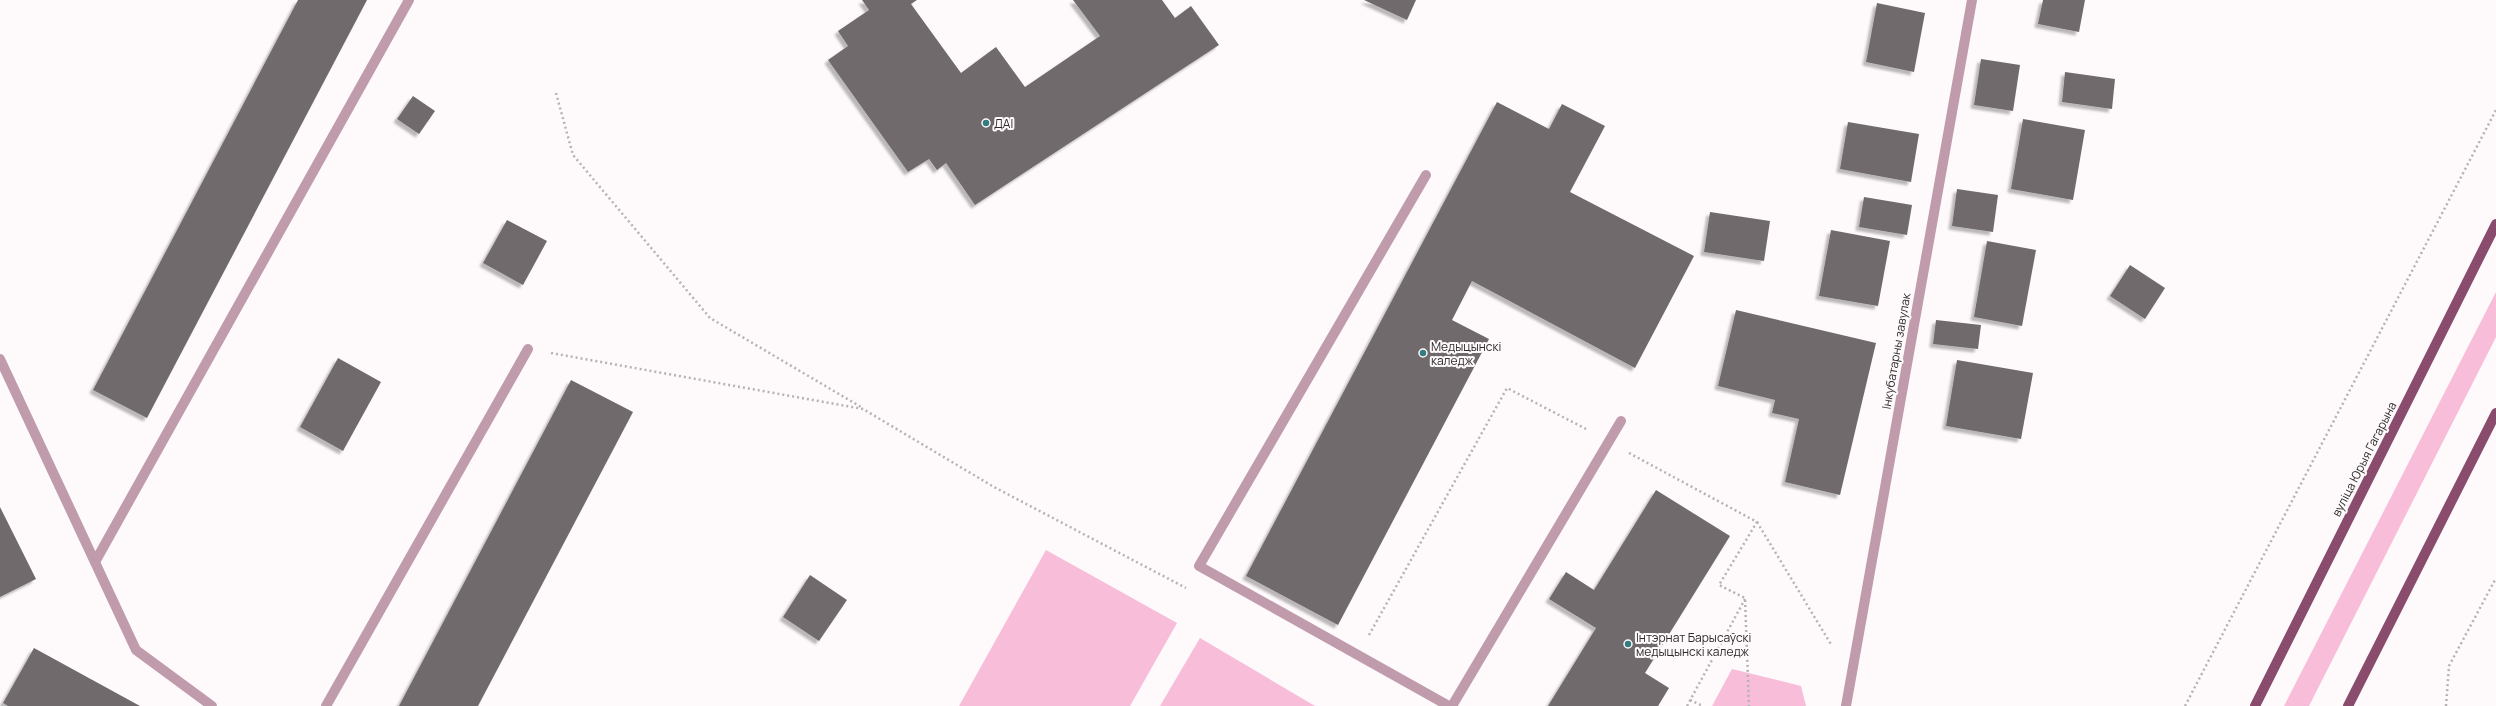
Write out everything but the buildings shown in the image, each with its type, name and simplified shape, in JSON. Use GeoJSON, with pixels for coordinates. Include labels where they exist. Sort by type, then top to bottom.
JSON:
{"type":"FeatureCollection","features":[{"type":"Feature","properties":{"kind":"main road","name":"вуліца Юрыя Гагарына"},"geometry":{"type":"LineString","coordinates":[[2255,706],[2496,224]]}},
{"type":"Feature","properties":{"kind":"main road"},"geometry":{"type":"LineString","coordinates":[[2348,706],[2496,413]]}},
{"type":"Feature","properties":{"kind":"street"},"geometry":{"type":"LineString","coordinates":[[95,562],[409,0]]}},
{"type":"Feature","properties":{"kind":"street","name":"Інкубатарны завулак"},"geometry":{"type":"LineString","coordinates":[[1846,706],[1850,676],[1972,0]]}},
{"type":"Feature","properties":{"kind":"street"},"geometry":{"type":"LineString","coordinates":[[1426,175],[1198,566],[1449,706]]}},
{"type":"Feature","properties":{"kind":"street"},"geometry":{"type":"LineString","coordinates":[[326,706],[528,349]]}},
{"type":"Feature","properties":{"kind":"street"},"geometry":{"type":"LineString","coordinates":[[0,359],[136,650],[212,706]]}},
{"type":"Feature","properties":{"kind":"street"},"geometry":{"type":"LineString","coordinates":[[1452,706],[1621,421]]}},
{"type":"Feature","properties":{"kind":"path"},"geometry":{"type":"LineString","coordinates":[[556,94],[573,155],[710,318],[994,487],[1192,591]]}},
{"type":"Feature","properties":{"kind":"path"},"geometry":{"type":"LineString","coordinates":[[2185,706],[2496,110]]}},
{"type":"Feature","properties":{"kind":"path"},"geometry":{"type":"LineString","coordinates":[[528,349],[863,409]]}},
{"type":"Feature","properties":{"kind":"path"},"geometry":{"type":"LineString","coordinates":[[1756,522],[1850,676]]}},
{"type":"Feature","properties":{"kind":"path"},"geometry":{"type":"LineString","coordinates":[[2446,706],[2449,666],[2496,578]]}},
{"type":"Feature","properties":{"kind":"path"},"geometry":{"type":"LineString","coordinates":[[1686,706],[1745,598]]}},
{"type":"Feature","properties":{"kind":"path"},"geometry":{"type":"LineString","coordinates":[[1690,700],[1702,706]]}},
{"type":"Feature","properties":{"kind":"shaded area"},"geometry":{"type":"Polygon","coordinates":[[[2496,292],[2496,337],[2309,706],[2284,706],[2496,292]]]}},
{"type":"Feature","properties":{"kind":"shaded area"},"geometry":{"type":"Polygon","coordinates":[[[1046,550],[1177,623],[1130,706],[959,706],[1046,550]]]}},
{"type":"Feature","properties":{"kind":"shaded area"},"geometry":{"type":"Polygon","coordinates":[[[1200,638],[1315,706],[1160,706],[1200,638]]]}},
{"type":"Feature","properties":{"kind":"shaded area"},"geometry":{"type":"Polygon","coordinates":[[[1732,669],[1801,686],[1806,706],[1712,706],[1732,669]]]}},
{"type":"Feature","properties":{"kind":"place","name":"ДАІ"},"geometry":{"type":"Point","coordinates":[986,123]}},
{"type":"Feature","properties":{"kind":"place","name":"Медыцынскі каледж"},"geometry":{"type":"Point","coordinates":[1423,353]}},
{"type":"Feature","properties":{"kind":"place","name":"Інтэрнат Барысаўскі медыцынскі каледж"},"geometry":{"type":"Point","coordinates":[1628,644]}}]}
